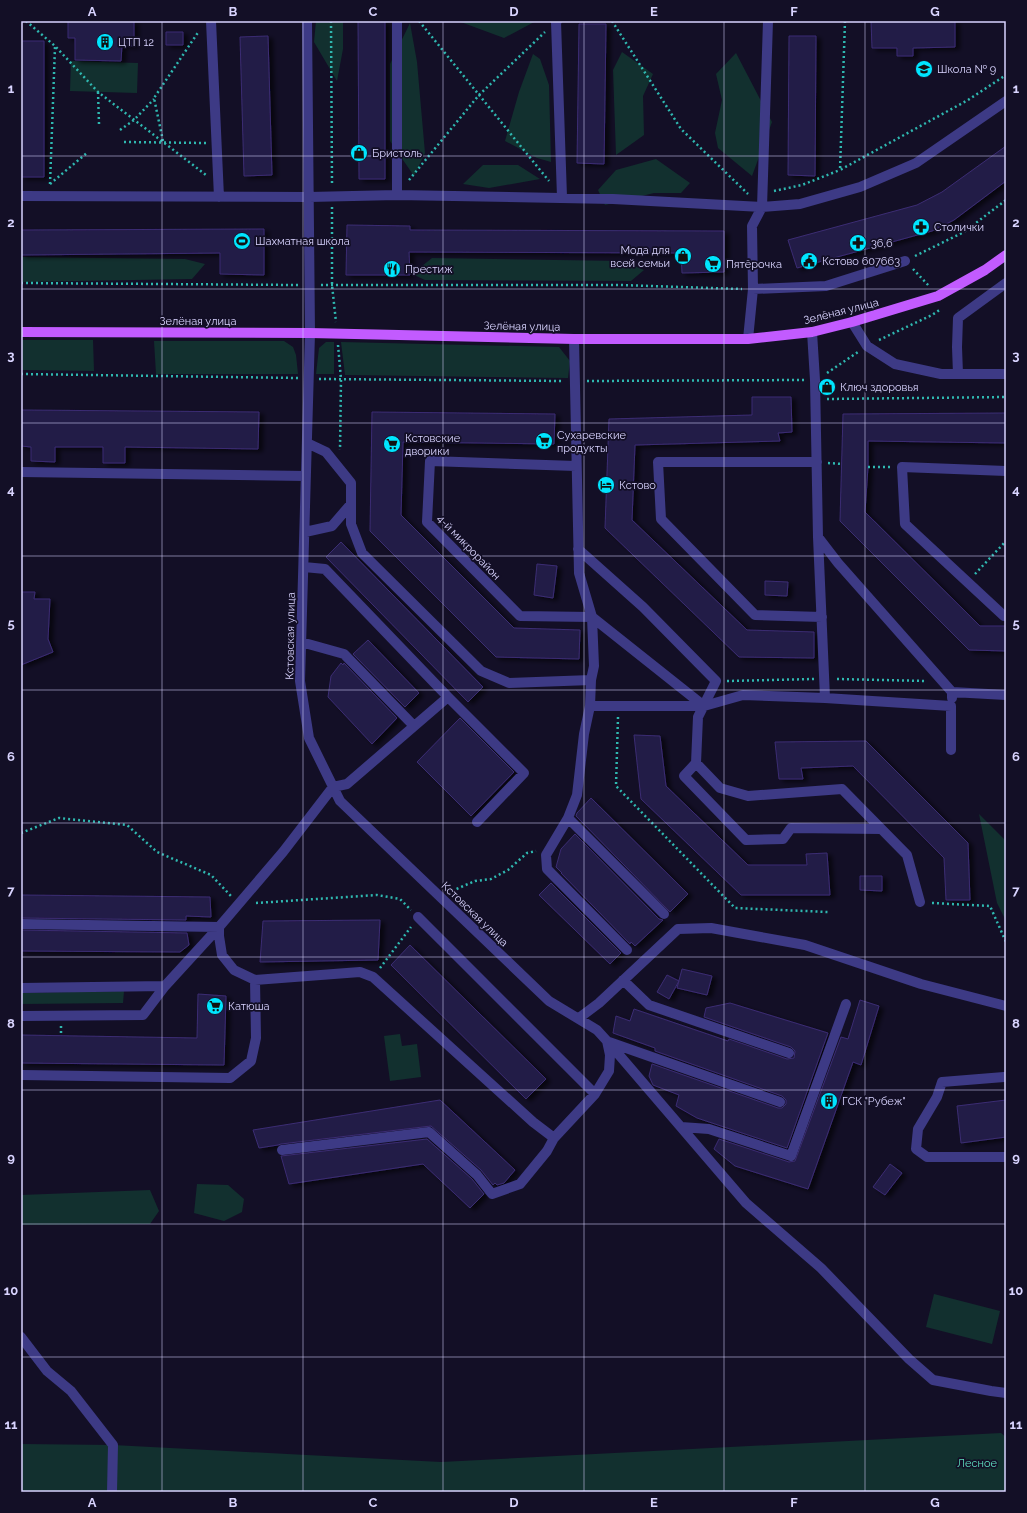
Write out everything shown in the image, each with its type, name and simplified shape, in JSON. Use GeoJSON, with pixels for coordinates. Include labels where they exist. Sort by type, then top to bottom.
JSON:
{"type":"FeatureCollection","features":[{"type":"Feature","properties":{"kind":"main road","name":"Зелёная улица"},"geometry":{"type":"LineString","coordinates":[[21,332],[310,333],[574,339],[748,339],[812,332],[852,322],[938,296],[984,270],[1006,255]]}},
{"type":"Feature","properties":{"kind":"street"},"geometry":{"type":"LineString","coordinates":[[211,21],[219,197]]}},
{"type":"Feature","properties":{"kind":"street","name":"Кстовская улица"},"geometry":{"type":"LineString","coordinates":[[307,21],[310,333],[300,681],[310,738],[340,801],[549,1000],[597,1030],[746,1203],[821,1268],[909,1359],[933,1380],[991,1391],[1006,1392]]}},
{"type":"Feature","properties":{"kind":"street"},"geometry":{"type":"LineString","coordinates":[[397,195],[398,21]]}},
{"type":"Feature","properties":{"kind":"street"},"geometry":{"type":"LineString","coordinates":[[748,339],[753,289],[752,226],[762,207],[768,21]]}},
{"type":"Feature","properties":{"kind":"street"},"geometry":{"type":"LineString","coordinates":[[556,22],[562,197]]}},
{"type":"Feature","properties":{"kind":"street"},"geometry":{"type":"LineString","coordinates":[[21,196],[309,197],[397,195],[613,198],[762,207],[800,204],[860,187],[916,163],[1006,101]]}},
{"type":"Feature","properties":{"kind":"street"},"geometry":{"type":"LineString","coordinates":[[753,289],[826,286],[905,261]]}},
{"type":"Feature","properties":{"kind":"street"},"geometry":{"type":"LineString","coordinates":[[958,374],[958,318],[1006,283]]}},
{"type":"Feature","properties":{"kind":"street"},"geometry":{"type":"LineString","coordinates":[[852,322],[867,346],[894,364],[941,374],[1006,374]]}},
{"type":"Feature","properties":{"kind":"street"},"geometry":{"type":"LineString","coordinates":[[812,332],[815,380],[818,537],[825,698]]}},
{"type":"Feature","properties":{"kind":"street"},"geometry":{"type":"LineString","coordinates":[[574,339],[579,573],[592,617],[594,666],[591,680],[590,706],[584,734],[577,795],[568,818],[546,855],[547,869],[627,950]]}},
{"type":"Feature","properties":{"kind":"street"},"geometry":{"type":"LineString","coordinates":[[307,443],[326,452],[351,483],[351,524],[362,553],[481,671],[509,683],[591,680]]}},
{"type":"Feature","properties":{"kind":"street","name":"4-й микрорайон"},"geometry":{"type":"LineString","coordinates":[[576,466],[430,461],[427,522],[520,616],[592,617]]}},
{"type":"Feature","properties":{"kind":"street"},"geometry":{"type":"LineString","coordinates":[[816,462],[658,462],[661,519],[755,615],[822,617]]}},
{"type":"Feature","properties":{"kind":"street"},"geometry":{"type":"LineString","coordinates":[[1006,471],[902,467],[905,524],[1004,616],[1006,616]]}},
{"type":"Feature","properties":{"kind":"street"},"geometry":{"type":"LineString","coordinates":[[21,472],[306,476]]}},
{"type":"Feature","properties":{"kind":"street"},"geometry":{"type":"LineString","coordinates":[[305,532],[332,526],[351,504]]}},
{"type":"Feature","properties":{"kind":"street"},"geometry":{"type":"LineString","coordinates":[[818,537],[838,563],[952,692],[951,750]]}},
{"type":"Feature","properties":{"kind":"street"},"geometry":{"type":"LineString","coordinates":[[578,549],[643,607],[716,682],[698,717],[696,763],[684,776],[746,840],[783,839],[791,828],[881,829]]}},
{"type":"Feature","properties":{"kind":"street"},"geometry":{"type":"LineString","coordinates":[[304,567],[325,569],[448,697],[524,772],[477,822]]}},
{"type":"Feature","properties":{"kind":"street"},"geometry":{"type":"LineString","coordinates":[[592,617],[704,706]]}},
{"type":"Feature","properties":{"kind":"street"},"geometry":{"type":"LineString","coordinates":[[301,642],[344,654],[414,726]]}},
{"type":"Feature","properties":{"kind":"street"},"geometry":{"type":"LineString","coordinates":[[952,692],[1006,695]]}},
{"type":"Feature","properties":{"kind":"street"},"geometry":{"type":"LineString","coordinates":[[590,706],[704,706],[743,695],[825,698],[951,706]]}},
{"type":"Feature","properties":{"kind":"street"},"geometry":{"type":"LineString","coordinates":[[21,1016],[143,1015],[165,986],[219,927],[283,852],[333,787],[347,784],[448,697]]}},
{"type":"Feature","properties":{"kind":"street"},"geometry":{"type":"LineString","coordinates":[[696,763],[720,788],[748,796],[842,789],[907,855],[920,902]]}},
{"type":"Feature","properties":{"kind":"street"},"geometry":{"type":"LineString","coordinates":[[568,818],[664,914]]}},
{"type":"Feature","properties":{"kind":"street"},"geometry":{"type":"LineString","coordinates":[[418,917],[595,1094]]}},
{"type":"Feature","properties":{"kind":"street"},"geometry":{"type":"LineString","coordinates":[[21,924],[219,927]]}},
{"type":"Feature","properties":{"kind":"street"},"geometry":{"type":"LineString","coordinates":[[219,927],[222,955],[234,970],[255,980],[360,972],[373,977],[533,1122],[554,1138]]}},
{"type":"Feature","properties":{"kind":"street"},"geometry":{"type":"LineString","coordinates":[[579,1018],[599,1003],[678,929],[711,928],[805,945],[921,984],[1006,1006]]}},
{"type":"Feature","properties":{"kind":"street"},"geometry":{"type":"LineString","coordinates":[[21,1075],[230,1078],[251,1060],[256,1038],[255,980]]}},
{"type":"Feature","properties":{"kind":"street"},"geometry":{"type":"LineString","coordinates":[[623,980],[648,1004],[789,1053]]}},
{"type":"Feature","properties":{"kind":"street"},"geometry":{"type":"LineString","coordinates":[[21,988],[165,986]]}},
{"type":"Feature","properties":{"kind":"street"},"geometry":{"type":"LineString","coordinates":[[681,1127],[709,1129],[791,1156],[846,1004]]}},
{"type":"Feature","properties":{"kind":"street"},"geometry":{"type":"LineString","coordinates":[[282,1150],[429,1132],[477,1175],[492,1194],[520,1184],[547,1151],[554,1138],[595,1094],[609,1071],[610,1055],[607,1041]]}},
{"type":"Feature","properties":{"kind":"street"},"geometry":{"type":"LineString","coordinates":[[607,1041],[780,1102]]}},
{"type":"Feature","properties":{"kind":"street"},"geometry":{"type":"LineString","coordinates":[[1004,1077],[942,1082],[937,1097],[918,1129],[916,1149],[926,1157],[1006,1157]]}},
{"type":"Feature","properties":{"kind":"street"},"geometry":{"type":"LineString","coordinates":[[21,1338],[47,1371],[71,1391],[113,1445],[112,1492]]}},
{"type":"Feature","properties":{"kind":"path"},"geometry":{"type":"LineString","coordinates":[[26,21],[55,46],[98,92],[164,142],[218,186]]}},
{"type":"Feature","properties":{"kind":"path"},"geometry":{"type":"LineString","coordinates":[[419,21],[562,197]]}},
{"type":"Feature","properties":{"kind":"path"},"geometry":{"type":"LineString","coordinates":[[612,21],[681,129],[762,207],[774,191],[802,185],[840,170],[968,100],[1006,75]]}},
{"type":"Feature","properties":{"kind":"path"},"geometry":{"type":"LineString","coordinates":[[840,170],[845,21]]}},
{"type":"Feature","properties":{"kind":"path"},"geometry":{"type":"LineString","coordinates":[[397,195],[479,95],[556,22]]}},
{"type":"Feature","properties":{"kind":"path"},"geometry":{"type":"LineString","coordinates":[[120,130],[134,120],[154,98],[202,27]]}},
{"type":"Feature","properties":{"kind":"path"},"geometry":{"type":"LineString","coordinates":[[50,196],[55,46]]}},
{"type":"Feature","properties":{"kind":"path"},"geometry":{"type":"LineString","coordinates":[[98,92],[99,124]]}},
{"type":"Feature","properties":{"kind":"path"},"geometry":{"type":"LineString","coordinates":[[154,98],[164,142]]}},
{"type":"Feature","properties":{"kind":"path"},"geometry":{"type":"LineString","coordinates":[[124,142],[217,144]]}},
{"type":"Feature","properties":{"kind":"path"},"geometry":{"type":"LineString","coordinates":[[50,184],[88,152]]}},
{"type":"Feature","properties":{"kind":"path"},"geometry":{"type":"LineString","coordinates":[[21,374],[490,381],[815,380],[867,346],[932,315],[946,305],[905,261],[964,232],[1006,200]]}},
{"type":"Feature","properties":{"kind":"path"},"geometry":{"type":"LineString","coordinates":[[21,284],[620,285],[753,289]]}},
{"type":"Feature","properties":{"kind":"path"},"geometry":{"type":"LineString","coordinates":[[340,469],[341,379]]}},
{"type":"Feature","properties":{"kind":"path"},"geometry":{"type":"LineString","coordinates":[[815,399],[1006,398]]}},
{"type":"Feature","properties":{"kind":"path"},"geometry":{"type":"LineString","coordinates":[[868,466],[902,467]]}},
{"type":"Feature","properties":{"kind":"path"},"geometry":{"type":"LineString","coordinates":[[967,582],[1006,541]]}},
{"type":"Feature","properties":{"kind":"path"},"geometry":{"type":"LineString","coordinates":[[716,682],[824,679],[943,681]]}},
{"type":"Feature","properties":{"kind":"path"},"geometry":{"type":"LineString","coordinates":[[618,706],[616,786],[735,908],[828,912]]}},
{"type":"Feature","properties":{"kind":"path"},"geometry":{"type":"LineString","coordinates":[[21,833],[59,818],[127,825],[157,852],[212,875],[239,904],[377,894],[400,899],[418,917],[373,977]]}},
{"type":"Feature","properties":{"kind":"path"},"geometry":{"type":"LineString","coordinates":[[440,896],[475,881],[491,879],[508,870],[527,853],[550,848]]}},
{"type":"Feature","properties":{"kind":"path"},"geometry":{"type":"LineString","coordinates":[[920,902],[990,906],[1006,942]]}},
{"type":"Feature","properties":{"kind":"green space"},"geometry":{"type":"Polygon","coordinates":[[[316,21],[343,21],[343,49],[337,81],[314,42],[316,21]]]}},
{"type":"Feature","properties":{"kind":"green space"},"geometry":{"type":"Polygon","coordinates":[[[458,21],[536,21],[504,38],[458,21]]]}},
{"type":"Feature","properties":{"kind":"green space"},"geometry":{"type":"Polygon","coordinates":[[[410,23],[417,62],[425,153],[414,176],[390,141],[390,64],[410,23]]]}},
{"type":"Feature","properties":{"kind":"green space"},"geometry":{"type":"Polygon","coordinates":[[[622,52],[653,74],[643,96],[644,135],[616,155],[613,70],[622,52]]]}},
{"type":"Feature","properties":{"kind":"green space"},"geometry":{"type":"Polygon","coordinates":[[[736,53],[772,122],[752,176],[718,148],[715,133],[722,100],[716,74],[736,53]]]}},
{"type":"Feature","properties":{"kind":"green space"},"geometry":{"type":"Polygon","coordinates":[[[533,54],[540,59],[549,85],[551,162],[537,158],[505,141],[519,92],[533,54]]]}},
{"type":"Feature","properties":{"kind":"green space"},"geometry":{"type":"Polygon","coordinates":[[[71,61],[138,63],[137,93],[70,91],[71,61]]]}},
{"type":"Feature","properties":{"kind":"green space"},"geometry":{"type":"Polygon","coordinates":[[[656,159],[690,183],[681,193],[654,193],[605,205],[598,190],[616,170],[656,159]]]}},
{"type":"Feature","properties":{"kind":"green space"},"geometry":{"type":"Polygon","coordinates":[[[483,165],[518,165],[540,179],[489,188],[463,184],[483,165]]]}},
{"type":"Feature","properties":{"kind":"green space"},"geometry":{"type":"Polygon","coordinates":[[[21,257],[185,259],[205,264],[192,279],[21,282],[21,257]]]}},
{"type":"Feature","properties":{"kind":"green space"},"geometry":{"type":"Polygon","coordinates":[[[432,258],[622,261],[644,270],[631,281],[425,280],[412,274],[432,258]]]}},
{"type":"Feature","properties":{"kind":"green space"},"geometry":{"type":"Polygon","coordinates":[[[21,340],[93,340],[94,371],[21,370],[21,340]]]}},
{"type":"Feature","properties":{"kind":"green space"},"geometry":{"type":"Polygon","coordinates":[[[154,341],[284,341],[293,347],[296,355],[298,374],[156,374],[154,341]]]}},
{"type":"Feature","properties":{"kind":"green space"},"geometry":{"type":"Polygon","coordinates":[[[326,342],[334,342],[334,374],[316,374],[319,348],[326,342]]]}},
{"type":"Feature","properties":{"kind":"green space"},"geometry":{"type":"Polygon","coordinates":[[[341,342],[559,347],[570,361],[568,378],[345,375],[341,342]]]}},
{"type":"Feature","properties":{"kind":"green space"},"geometry":{"type":"Polygon","coordinates":[[[979,814],[1006,841],[1006,921],[997,903],[979,814]]]}},
{"type":"Feature","properties":{"kind":"green space"},"geometry":{"type":"Polygon","coordinates":[[[124,991],[123,1003],[21,1004],[21,993],[124,991]]]}},
{"type":"Feature","properties":{"kind":"green space"},"geometry":{"type":"Polygon","coordinates":[[[400,1034],[402,1046],[417,1044],[421,1077],[390,1081],[384,1036],[400,1034]]]}},
{"type":"Feature","properties":{"kind":"green space"},"geometry":{"type":"Polygon","coordinates":[[[197,1184],[228,1185],[244,1199],[242,1212],[224,1221],[194,1213],[197,1184]]]}},
{"type":"Feature","properties":{"kind":"green space"},"geometry":{"type":"Polygon","coordinates":[[[150,1190],[159,1211],[150,1224],[21,1225],[21,1195],[150,1190]]]}},
{"type":"Feature","properties":{"kind":"green space"},"geometry":{"type":"Polygon","coordinates":[[[934,1294],[1000,1311],[992,1344],[926,1327],[934,1294]]]}},
{"type":"Feature","properties":{"kind":"green space","name":"Лесное"},"geometry":{"type":"Polygon","coordinates":[[[1001,1433],[1006,1437],[1006,1492],[21,1492],[21,1444],[113,1445],[441,1462],[1001,1433]]]}},
{"type":"Feature","properties":{"kind":"building","name":"ЦТП 12"},"geometry":{"type":"Polygon","coordinates":[[[68,21],[134,21],[134,46],[122,45],[121,61],[75,60],[75,38],[68,38],[68,21]]]}},
{"type":"Feature","properties":{"kind":"building"},"geometry":{"type":"Polygon","coordinates":[[[358,21],[385,21],[385,179],[359,179],[358,21]]]}},
{"type":"Feature","properties":{"kind":"building"},"geometry":{"type":"Polygon","coordinates":[[[871,21],[955,21],[955,47],[913,48],[913,56],[897,56],[897,48],[872,48],[871,21]]]}},
{"type":"Feature","properties":{"kind":"building"},"geometry":{"type":"Polygon","coordinates":[[[579,24],[606,24],[604,164],[577,163],[579,24]]]}},
{"type":"Feature","properties":{"kind":"building"},"geometry":{"type":"Polygon","coordinates":[[[166,32],[183,32],[183,45],[166,45],[166,32]]]}},
{"type":"Feature","properties":{"kind":"building"},"geometry":{"type":"Polygon","coordinates":[[[268,36],[272,175],[244,176],[240,37],[268,36]]]}},
{"type":"Feature","properties":{"kind":"building"},"geometry":{"type":"Polygon","coordinates":[[[789,36],[816,36],[815,176],[788,175],[789,36]]]}},
{"type":"Feature","properties":{"kind":"building"},"geometry":{"type":"Polygon","coordinates":[[[21,41],[44,41],[44,177],[21,177],[21,41]]]}},
{"type":"Feature","properties":{"kind":"building"},"geometry":{"type":"Polygon","coordinates":[[[1006,146],[1006,181],[954,220],[932,231],[797,268],[788,240],[917,205],[942,192],[1006,146]]]}},
{"type":"Feature","properties":{"kind":"building"},"geometry":{"type":"Polygon","coordinates":[[[347,225],[410,226],[410,230],[724,231],[724,272],[682,273],[681,253],[409,252],[410,275],[346,275],[347,225]]]}},
{"type":"Feature","properties":{"kind":"building"},"geometry":{"type":"Polygon","coordinates":[[[264,229],[264,275],[220,274],[220,253],[21,255],[21,230],[264,229]]]}},
{"type":"Feature","properties":{"kind":"building"},"geometry":{"type":"Polygon","coordinates":[[[752,397],[791,397],[792,432],[778,433],[780,441],[635,445],[632,520],[747,630],[814,632],[814,658],[739,657],[605,528],[609,419],[752,415],[752,397]]]}},
{"type":"Feature","properties":{"kind":"building"},"geometry":{"type":"Polygon","coordinates":[[[21,410],[259,412],[258,449],[125,447],[125,463],[103,463],[103,447],[55,447],[55,462],[31,461],[31,447],[21,446],[21,410]]]}},
{"type":"Feature","properties":{"kind":"building"},"geometry":{"type":"Polygon","coordinates":[[[372,412],[555,414],[554,444],[403,442],[401,515],[514,628],[580,630],[579,659],[496,657],[370,531],[372,412]]]}},
{"type":"Feature","properties":{"kind":"building"},"geometry":{"type":"Polygon","coordinates":[[[1006,413],[1006,443],[868,441],[865,512],[980,626],[1006,626],[1006,651],[969,650],[840,521],[843,414],[1006,413]]]}},
{"type":"Feature","properties":{"kind":"building"},"geometry":{"type":"Polygon","coordinates":[[[341,542],[483,687],[468,702],[326,557],[341,542]]]}},
{"type":"Feature","properties":{"kind":"building"},"geometry":{"type":"Polygon","coordinates":[[[537,564],[557,566],[553,598],[534,595],[537,564]]]}},
{"type":"Feature","properties":{"kind":"building"},"geometry":{"type":"Polygon","coordinates":[[[765,581],[788,582],[787,596],[765,595],[765,581]]]}},
{"type":"Feature","properties":{"kind":"building"},"geometry":{"type":"Polygon","coordinates":[[[21,592],[35,592],[34,599],[50,599],[48,639],[53,652],[21,665],[21,592]]]}},
{"type":"Feature","properties":{"kind":"building"},"geometry":{"type":"Polygon","coordinates":[[[368,640],[419,693],[405,707],[353,654],[368,640]]]}},
{"type":"Feature","properties":{"kind":"building"},"geometry":{"type":"Polygon","coordinates":[[[341,663],[343,665],[344,663],[397,718],[372,744],[328,697],[331,676],[341,663]]]}},
{"type":"Feature","properties":{"kind":"building"},"geometry":{"type":"Polygon","coordinates":[[[460,718],[514,772],[471,816],[417,762],[460,718]]]}},
{"type":"Feature","properties":{"kind":"building"},"geometry":{"type":"Polygon","coordinates":[[[634,735],[660,736],[666,786],[748,865],[807,865],[806,854],[827,853],[830,895],[741,895],[641,799],[634,735]]]}},
{"type":"Feature","properties":{"kind":"building"},"geometry":{"type":"Polygon","coordinates":[[[866,741],[968,843],[970,900],[946,900],[944,858],[853,766],[801,768],[803,779],[779,779],[775,742],[866,741]]]}},
{"type":"Feature","properties":{"kind":"building"},"geometry":{"type":"Polygon","coordinates":[[[591,798],[688,894],[670,912],[576,816],[591,798]]]}},
{"type":"Feature","properties":{"kind":"building"},"geometry":{"type":"Polygon","coordinates":[[[575,834],[659,919],[663,920],[635,946],[631,942],[630,944],[556,867],[561,849],[575,834]]]}},
{"type":"Feature","properties":{"kind":"building"},"geometry":{"type":"Polygon","coordinates":[[[860,876],[882,876],[882,891],[860,890],[860,876]]]}},
{"type":"Feature","properties":{"kind":"building"},"geometry":{"type":"Polygon","coordinates":[[[551,883],[621,953],[610,964],[539,895],[551,883]]]}},
{"type":"Feature","properties":{"kind":"building"},"geometry":{"type":"Polygon","coordinates":[[[21,895],[210,897],[211,917],[186,916],[186,920],[21,918],[21,895]]]}},
{"type":"Feature","properties":{"kind":"building"},"geometry":{"type":"Polygon","coordinates":[[[380,920],[378,960],[260,962],[263,921],[380,920]]]}},
{"type":"Feature","properties":{"kind":"building"},"geometry":{"type":"Polygon","coordinates":[[[21,930],[187,933],[189,945],[180,952],[21,951],[21,930]]]}},
{"type":"Feature","properties":{"kind":"building"},"geometry":{"type":"Polygon","coordinates":[[[410,945],[546,1079],[526,1099],[391,965],[410,945]]]}},
{"type":"Feature","properties":{"kind":"building"},"geometry":{"type":"Polygon","coordinates":[[[682,969],[712,976],[707,995],[677,988],[682,969]]]}},
{"type":"Feature","properties":{"kind":"building"},"geometry":{"type":"Polygon","coordinates":[[[667,975],[679,981],[669,999],[657,992],[667,975]]]}},
{"type":"Feature","properties":{"kind":"building"},"geometry":{"type":"Polygon","coordinates":[[[198,994],[226,996],[224,1065],[21,1063],[21,1035],[197,1038],[198,994]]]}},
{"type":"Feature","properties":{"kind":"building","name":"ГСК \"Рубеж\""},"geometry":{"type":"Polygon","coordinates":[[[860,1000],[879,1006],[861,1065],[853,1062],[808,1189],[735,1166],[714,1149],[719,1139],[789,1162],[795,1161],[841,1037],[848,1039],[860,1000]]]}},
{"type":"Feature","properties":{"kind":"building"},"geometry":{"type":"Polygon","coordinates":[[[730,1003],[828,1033],[787,1148],[697,1118],[676,1106],[679,1095],[653,1085],[649,1076],[652,1064],[778,1108],[782,1108],[786,1104],[786,1100],[782,1096],[655,1051],[655,1048],[613,1033],[616,1016],[630,1021],[634,1009],[728,1041],[729,1039],[787,1059],[794,1058],[795,1051],[791,1047],[704,1017],[706,1008],[730,1003]]]}},
{"type":"Feature","properties":{"kind":"building"},"geometry":{"type":"Polygon","coordinates":[[[440,1100],[515,1170],[504,1183],[497,1185],[495,1183],[493,1185],[481,1170],[431,1126],[259,1148],[253,1130],[440,1100]]]}},
{"type":"Feature","properties":{"kind":"building"},"geometry":{"type":"Polygon","coordinates":[[[1006,1100],[1006,1137],[961,1143],[957,1106],[1006,1100]]]}},
{"type":"Feature","properties":{"kind":"building"},"geometry":{"type":"Polygon","coordinates":[[[427,1139],[472,1179],[484,1194],[470,1208],[423,1164],[289,1184],[281,1156],[427,1139]]]}},
{"type":"Feature","properties":{"kind":"building"},"geometry":{"type":"Polygon","coordinates":[[[890,1164],[902,1173],[885,1195],[873,1187],[890,1164]]]}},
{"type":"Feature","properties":{"kind":"place","name":"ЦТП 12"},"geometry":{"type":"Point","coordinates":[105,42]}},
{"type":"Feature","properties":{"kind":"place","name":"Школа № 9"},"geometry":{"type":"Point","coordinates":[924,69]}},
{"type":"Feature","properties":{"kind":"place","name":"Бристоль"},"geometry":{"type":"Point","coordinates":[359,153]}},
{"type":"Feature","properties":{"kind":"place","name":"Столички"},"geometry":{"type":"Point","coordinates":[921,227]}},
{"type":"Feature","properties":{"kind":"place","name":"Шахматная школа"},"geometry":{"type":"Point","coordinates":[242,241]}},
{"type":"Feature","properties":{"kind":"place","name":"36,6"},"geometry":{"type":"Point","coordinates":[858,243]}},
{"type":"Feature","properties":{"kind":"place","name":"Мода для всей семьи"},"geometry":{"type":"Point","coordinates":[683,256]}},
{"type":"Feature","properties":{"kind":"place","name":"Кстово 607663"},"geometry":{"type":"Point","coordinates":[809,261]}},
{"type":"Feature","properties":{"kind":"place","name":"Пятёрочка"},"geometry":{"type":"Point","coordinates":[713,264]}},
{"type":"Feature","properties":{"kind":"place","name":"Престиж"},"geometry":{"type":"Point","coordinates":[392,269]}},
{"type":"Feature","properties":{"kind":"place","name":"Ключ здоровья"},"geometry":{"type":"Point","coordinates":[827,387]}},
{"type":"Feature","properties":{"kind":"place","name":"Сухаревские продукты"},"geometry":{"type":"Point","coordinates":[544,441]}},
{"type":"Feature","properties":{"kind":"place","name":"Кстовские дворики"},"geometry":{"type":"Point","coordinates":[392,444]}},
{"type":"Feature","properties":{"kind":"place","name":"Кстово"},"geometry":{"type":"Point","coordinates":[606,485]}},
{"type":"Feature","properties":{"kind":"place","name":"Катюша"},"geometry":{"type":"Point","coordinates":[215,1006]}},
{"type":"Feature","properties":{"kind":"place","name":"ГСК \"Рубеж\""},"geometry":{"type":"Point","coordinates":[829,1101]}}]}
